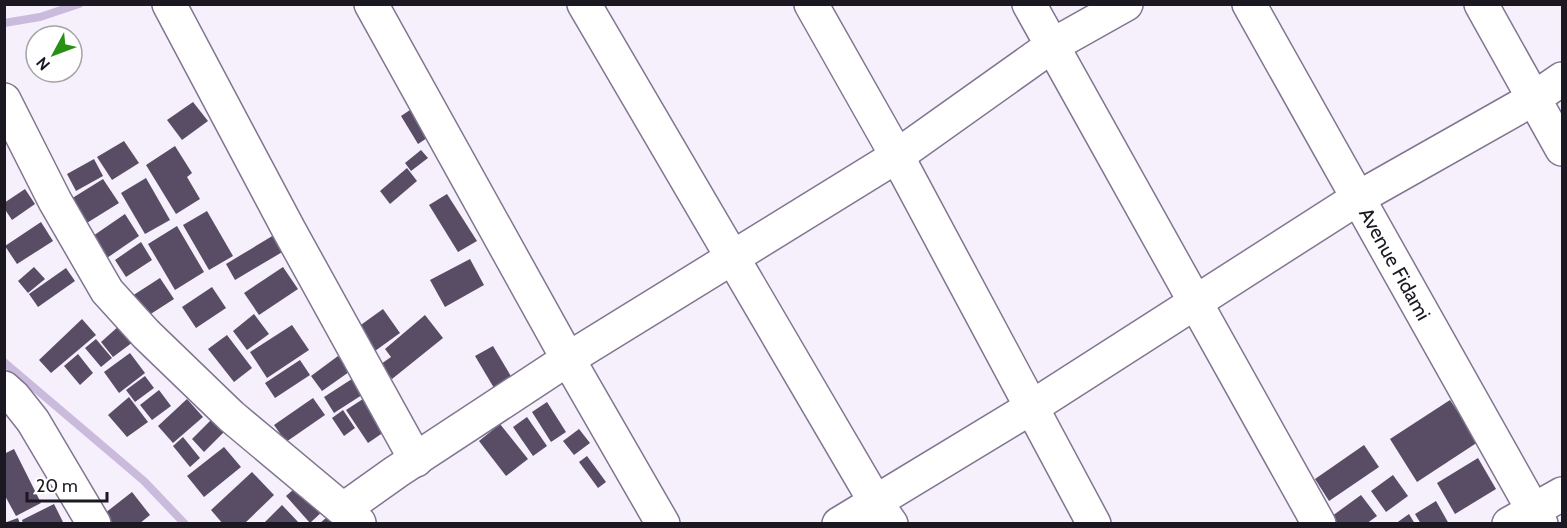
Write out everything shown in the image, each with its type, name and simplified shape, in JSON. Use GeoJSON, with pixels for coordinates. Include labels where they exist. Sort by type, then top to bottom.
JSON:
{"type":"FeatureCollection","features":[{"type":"Feature","properties":{"kind":"street"},"geometry":{"type":"LineString","coordinates":[[169,4],[283,219],[416,459]]}},
{"type":"Feature","properties":{"kind":"street"},"geometry":{"type":"LineString","coordinates":[[371,4],[568,359],[663,524]]}},
{"type":"Feature","properties":{"kind":"street"},"geometry":{"type":"LineString","coordinates":[[584,4],[883,512]]}},
{"type":"Feature","properties":{"kind":"street"},"geometry":{"type":"LineString","coordinates":[[811,4],[897,156],[1094,524]]}},
{"type":"Feature","properties":{"kind":"street"},"geometry":{"type":"LineString","coordinates":[[1029,4],[1319,524]]}},
{"type":"Feature","properties":{"kind":"street"},"geometry":{"type":"LineString","coordinates":[[4,100],[55,201],[107,291],[146,334],[231,416],[352,516],[416,459],[568,359],[897,156],[1053,45],[1126,4]]}},
{"type":"Feature","properties":{"kind":"street","name":"Avenue Fidami"},"geometry":{"type":"LineString","coordinates":[[1249,4],[1358,198],[1528,519]]}},
{"type":"Feature","properties":{"kind":"street"},"geometry":{"type":"LineString","coordinates":[[1480,4],[1563,149]]}},
{"type":"Feature","properties":{"kind":"street"},"geometry":{"type":"LineString","coordinates":[[839,524],[883,512],[1032,407],[1358,198],[1533,99],[1563,79]]}},
{"type":"Feature","properties":{"kind":"street"},"geometry":{"type":"LineString","coordinates":[[4,388],[33,421],[94,524]]}},
{"type":"Feature","properties":{"kind":"street"},"geometry":{"type":"LineString","coordinates":[[1528,519],[1563,494]]}},
{"type":"Feature","properties":{"kind":"building"},"geometry":{"type":"Polygon","coordinates":[[[193,102],[208,121],[182,140],[167,120],[193,102]]]}},
{"type":"Feature","properties":{"kind":"building"},"geometry":{"type":"Polygon","coordinates":[[[419,104],[436,132],[418,144],[401,116],[419,104]]]}},
{"type":"Feature","properties":{"kind":"building"},"geometry":{"type":"Polygon","coordinates":[[[124,141],[139,163],[112,180],[97,157],[124,141]]]}},
{"type":"Feature","properties":{"kind":"building"},"geometry":{"type":"Polygon","coordinates":[[[175,146],[192,173],[187,177],[200,199],[176,214],[146,165],[175,146]]]}},
{"type":"Feature","properties":{"kind":"building"},"geometry":{"type":"Polygon","coordinates":[[[421,150],[428,158],[411,171],[405,163],[421,150]]]}},
{"type":"Feature","properties":{"kind":"building"},"geometry":{"type":"Polygon","coordinates":[[[94,159],[103,176],[76,191],[67,174],[94,159]]]}},
{"type":"Feature","properties":{"kind":"building"},"geometry":{"type":"Polygon","coordinates":[[[407,168],[417,181],[390,204],[380,191],[407,168]]]}},
{"type":"Feature","properties":{"kind":"building"},"geometry":{"type":"Polygon","coordinates":[[[146,178],[170,220],[145,234],[121,193],[146,178]]]}},
{"type":"Feature","properties":{"kind":"building"},"geometry":{"type":"Polygon","coordinates":[[[103,179],[119,203],[82,226],[66,202],[103,179]]]}},
{"type":"Feature","properties":{"kind":"building"},"geometry":{"type":"Polygon","coordinates":[[[25,189],[35,204],[12,220],[4,208],[4,203],[25,189]]]}},
{"type":"Feature","properties":{"kind":"building"},"geometry":{"type":"Polygon","coordinates":[[[447,194],[477,241],[458,252],[429,205],[447,194]]]}},
{"type":"Feature","properties":{"kind":"building"},"geometry":{"type":"Polygon","coordinates":[[[207,211],[233,256],[209,270],[183,225],[207,211]]]}},
{"type":"Feature","properties":{"kind":"building"},"geometry":{"type":"Polygon","coordinates":[[[125,214],[139,236],[104,260],[90,238],[125,214]]]}},
{"type":"Feature","properties":{"kind":"building"},"geometry":{"type":"Polygon","coordinates":[[[41,222],[53,241],[17,264],[5,246],[41,222]]]}},
{"type":"Feature","properties":{"kind":"building"},"geometry":{"type":"Polygon","coordinates":[[[177,226],[204,272],[175,290],[148,244],[177,226]]]}},
{"type":"Feature","properties":{"kind":"building"},"geometry":{"type":"Polygon","coordinates":[[[274,235],[284,251],[235,280],[226,264],[274,235]]]}},
{"type":"Feature","properties":{"kind":"building"},"geometry":{"type":"Polygon","coordinates":[[[141,242],[152,260],[126,277],[115,260],[141,242]]]}},
{"type":"Feature","properties":{"kind":"building"},"geometry":{"type":"Polygon","coordinates":[[[470,259],[484,285],[445,307],[430,280],[470,259]]]}},
{"type":"Feature","properties":{"kind":"building"},"geometry":{"type":"Polygon","coordinates":[[[34,267],[45,279],[28,293],[18,281],[34,267]]]}},
{"type":"Feature","properties":{"kind":"building"},"geometry":{"type":"Polygon","coordinates":[[[283,267],[298,289],[259,315],[244,293],[283,267]]]}},
{"type":"Feature","properties":{"kind":"building"},"geometry":{"type":"Polygon","coordinates":[[[66,268],[75,281],[38,307],[29,294],[66,268]]]}},
{"type":"Feature","properties":{"kind":"building"},"geometry":{"type":"Polygon","coordinates":[[[160,278],[174,299],[146,317],[132,296],[160,278]]]}},
{"type":"Feature","properties":{"kind":"building"},"geometry":{"type":"Polygon","coordinates":[[[212,287],[226,308],[196,328],[182,307],[212,287]]]}},
{"type":"Feature","properties":{"kind":"building"},"geometry":{"type":"Polygon","coordinates":[[[383,309],[400,333],[375,351],[358,327],[383,309]]]}},
{"type":"Feature","properties":{"kind":"building"},"geometry":{"type":"Polygon","coordinates":[[[254,314],[269,334],[247,350],[233,331],[254,314]]]}},
{"type":"Feature","properties":{"kind":"building"},"geometry":{"type":"Polygon","coordinates":[[[425,315],[443,338],[392,379],[381,364],[391,357],[385,349],[425,315]]]}},
{"type":"Feature","properties":{"kind":"building"},"geometry":{"type":"Polygon","coordinates":[[[82,319],[96,335],[51,373],[39,360],[82,319]]]}},
{"type":"Feature","properties":{"kind":"building"},"geometry":{"type":"Polygon","coordinates":[[[120,325],[133,342],[113,357],[101,342],[120,325]]]}},
{"type":"Feature","properties":{"kind":"building"},"geometry":{"type":"Polygon","coordinates":[[[292,325],[309,350],[267,378],[250,352],[292,325]]]}},
{"type":"Feature","properties":{"kind":"building"},"geometry":{"type":"Polygon","coordinates":[[[227,335],[252,368],[234,382],[208,349],[227,335]]]}},
{"type":"Feature","properties":{"kind":"building"},"geometry":{"type":"Polygon","coordinates":[[[96,339],[112,358],[101,367],[85,348],[96,339]]]}},
{"type":"Feature","properties":{"kind":"building"},"geometry":{"type":"Polygon","coordinates":[[[493,346],[515,383],[497,393],[475,356],[493,346]]]}},
{"type":"Feature","properties":{"kind":"building"},"geometry":{"type":"Polygon","coordinates":[[[130,353],[145,373],[119,393],[104,372],[130,353]]]}},
{"type":"Feature","properties":{"kind":"building"},"geometry":{"type":"Polygon","coordinates":[[[78,354],[93,373],[80,385],[64,366],[78,354]]]}},
{"type":"Feature","properties":{"kind":"building"},"geometry":{"type":"Polygon","coordinates":[[[338,356],[349,372],[322,391],[311,376],[338,356]]]}},
{"type":"Feature","properties":{"kind":"building"},"geometry":{"type":"Polygon","coordinates":[[[300,360],[310,375],[275,398],[265,383],[300,360]]]}},
{"type":"Feature","properties":{"kind":"building"},"geometry":{"type":"Polygon","coordinates":[[[145,376],[154,388],[135,402],[126,390],[145,376]]]}},
{"type":"Feature","properties":{"kind":"building"},"geometry":{"type":"Polygon","coordinates":[[[355,377],[365,393],[334,413],[324,397],[355,377]]]}},
{"type":"Feature","properties":{"kind":"building"},"geometry":{"type":"Polygon","coordinates":[[[159,390],[171,406],[152,420],[140,405],[159,390]]]}},
{"type":"Feature","properties":{"kind":"building"},"geometry":{"type":"Polygon","coordinates":[[[129,397],[148,422],[127,437],[108,415],[129,397]]]}},
{"type":"Feature","properties":{"kind":"building"},"geometry":{"type":"Polygon","coordinates":[[[366,397],[387,430],[368,443],[346,410],[366,397]]]}},
{"type":"Feature","properties":{"kind":"building"},"geometry":{"type":"Polygon","coordinates":[[[313,398],[325,415],[286,442],[274,425],[313,398]]]}},
{"type":"Feature","properties":{"kind":"building"},"geometry":{"type":"Polygon","coordinates":[[[187,399],[203,417],[173,443],[158,426],[187,399]]]}},
{"type":"Feature","properties":{"kind":"building"},"geometry":{"type":"Polygon","coordinates":[[[1450,400],[1478,442],[1417,482],[1390,439],[1450,400]]]}},
{"type":"Feature","properties":{"kind":"building"},"geometry":{"type":"Polygon","coordinates":[[[547,402],[566,432],[551,442],[532,412],[547,402]]]}},
{"type":"Feature","properties":{"kind":"building"},"geometry":{"type":"Polygon","coordinates":[[[343,410],[355,428],[344,436],[332,418],[343,410]]]}},
{"type":"Feature","properties":{"kind":"building"},"geometry":{"type":"Polygon","coordinates":[[[216,415],[228,428],[204,452],[192,439],[216,415]]]}},
{"type":"Feature","properties":{"kind":"building"},"geometry":{"type":"Polygon","coordinates":[[[527,417],[547,446],[533,456],[513,427],[527,417]]]}},
{"type":"Feature","properties":{"kind":"building"},"geometry":{"type":"Polygon","coordinates":[[[500,424],[528,459],[506,476],[479,441],[500,424]]]}},
{"type":"Feature","properties":{"kind":"building"},"geometry":{"type":"Polygon","coordinates":[[[579,429],[590,443],[574,455],[563,441],[579,429]]]}},
{"type":"Feature","properties":{"kind":"building"},"geometry":{"type":"Polygon","coordinates":[[[183,437],[200,458],[190,467],[173,446],[183,437]]]}},
{"type":"Feature","properties":{"kind":"building"},"geometry":{"type":"Polygon","coordinates":[[[1364,445],[1379,467],[1329,501],[1315,479],[1364,445]]]}},
{"type":"Feature","properties":{"kind":"building"},"geometry":{"type":"Polygon","coordinates":[[[224,447],[241,467],[204,497],[187,476],[224,447]]]}},
{"type":"Feature","properties":{"kind":"building"},"geometry":{"type":"Polygon","coordinates":[[[14,449],[41,503],[16,516],[4,494],[4,454],[14,449]]]}},
{"type":"Feature","properties":{"kind":"building"},"geometry":{"type":"Polygon","coordinates":[[[587,456],[606,482],[598,488],[579,462],[587,456]]]}},
{"type":"Feature","properties":{"kind":"building"},"geometry":{"type":"Polygon","coordinates":[[[1478,458],[1496,489],[1455,514],[1437,483],[1478,458]]]}},
{"type":"Feature","properties":{"kind":"building"},"geometry":{"type":"Polygon","coordinates":[[[252,472],[274,495],[244,524],[223,524],[211,510],[252,472]]]}},
{"type":"Feature","properties":{"kind":"building"},"geometry":{"type":"Polygon","coordinates":[[[1393,475],[1408,496],[1386,512],[1371,491],[1393,475]]]}},
{"type":"Feature","properties":{"kind":"building"},"geometry":{"type":"Polygon","coordinates":[[[302,482],[325,509],[310,523],[286,496],[302,482]]]}},
{"type":"Feature","properties":{"kind":"building"},"geometry":{"type":"Polygon","coordinates":[[[132,492],[150,515],[139,524],[105,524],[100,517],[132,492]]]}},
{"type":"Feature","properties":{"kind":"building"},"geometry":{"type":"Polygon","coordinates":[[[1361,495],[1377,516],[1366,524],[1332,524],[1328,519],[1361,495]]]}},
{"type":"Feature","properties":{"kind":"building"},"geometry":{"type":"Polygon","coordinates":[[[1436,501],[1449,524],[1421,524],[1415,514],[1436,501]]]}},
{"type":"Feature","properties":{"kind":"building"},"geometry":{"type":"Polygon","coordinates":[[[54,504],[64,524],[23,524],[22,520],[54,504]]]}},
{"type":"Feature","properties":{"kind":"building"},"geometry":{"type":"Polygon","coordinates":[[[282,505],[300,524],[263,524],[282,505]]]}},
{"type":"Feature","properties":{"kind":"building"},"geometry":{"type":"Polygon","coordinates":[[[335,510],[346,524],[319,524],[335,510]]]}},
{"type":"Feature","properties":{"kind":"building"},"geometry":{"type":"Polygon","coordinates":[[[1409,514],[1415,524],[1395,524],[1409,514]]]}},
{"type":"Feature","properties":{"kind":"building"},"geometry":{"type":"Polygon","coordinates":[[[18,518],[20,524],[4,524],[4,523],[18,518]]]}},
{"type":"Feature","properties":{"kind":"waterway"},"geometry":{"type":"LineString","coordinates":[[4,23],[40,17],[79,4]]}},
{"type":"Feature","properties":{"kind":"waterway"},"geometry":{"type":"LineString","coordinates":[[4,362],[144,481],[185,524]]}}]}
